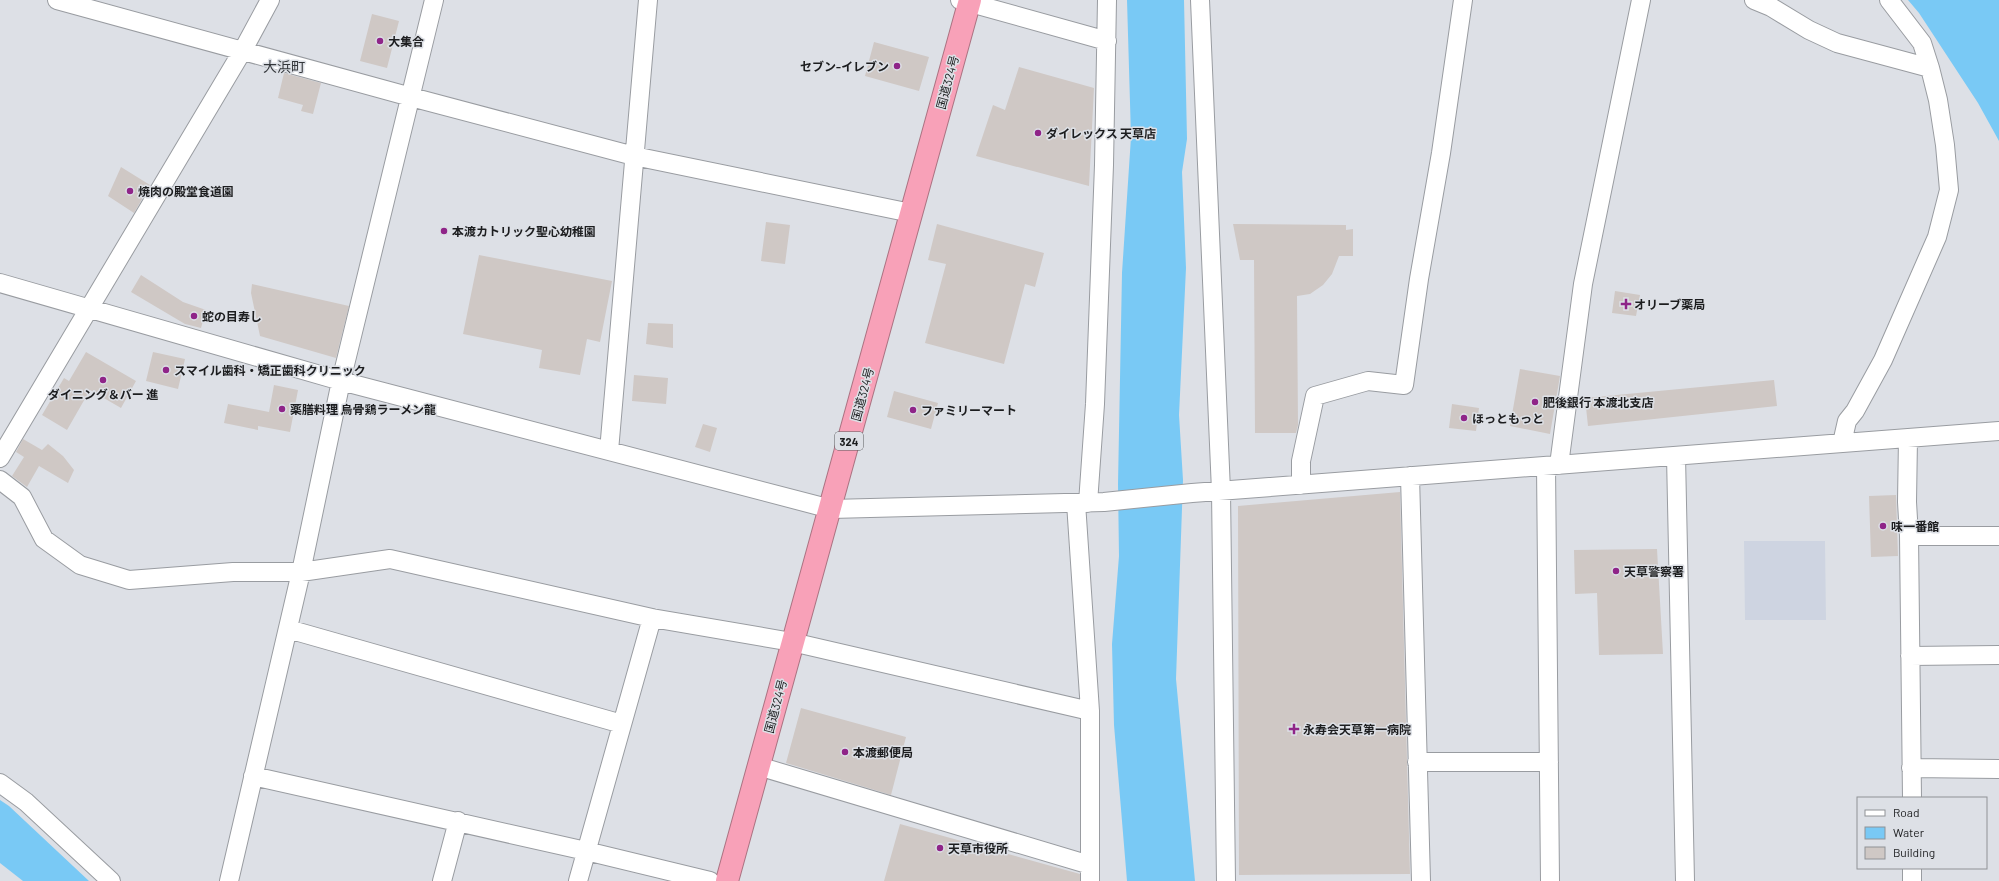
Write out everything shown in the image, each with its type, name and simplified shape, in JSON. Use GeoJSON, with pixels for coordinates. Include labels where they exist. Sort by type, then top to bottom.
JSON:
{"type":"FeatureCollection","features":[{"type":"Feature","properties":{"kind":"highway","name":"国道324号"},"geometry":{"type":"LineString","coordinates":[[727,881],[792,642],[831,509],[911,213],[966,1]]}},
{"type":"Feature","properties":{"kind":"street"},"geometry":{"type":"LineString","coordinates":[[57,0],[411,97],[634,156],[911,213]]}},
{"type":"Feature","properties":{"kind":"street"},"geometry":{"type":"LineString","coordinates":[[0,458],[243,50],[270,0]]}},
{"type":"Feature","properties":{"kind":"street"},"geometry":{"type":"LineString","coordinates":[[229,881],[301,572],[341,381],[434,0]]}},
{"type":"Feature","properties":{"kind":"street"},"geometry":{"type":"LineString","coordinates":[[609,451],[648,0]]}},
{"type":"Feature","properties":{"kind":"street"},"geometry":{"type":"LineString","coordinates":[[758,766],[1090,873],[1089,503],[1095,404],[1108,41],[1107,0]]}},
{"type":"Feature","properties":{"kind":"street"},"geometry":{"type":"LineString","coordinates":[[1200,0],[1221,491],[1226,881]]}},
{"type":"Feature","properties":{"kind":"street"},"geometry":{"type":"LineString","coordinates":[[1301,485],[1301,461],[1315,396],[1368,381],[1404,385],[1419,279],[1441,153],[1463,0]]}},
{"type":"Feature","properties":{"kind":"street"},"geometry":{"type":"LineString","coordinates":[[1550,881],[1549,762],[1553,465],[1583,284],[1641,0]]}},
{"type":"Feature","properties":{"kind":"street"},"geometry":{"type":"LineString","coordinates":[[1754,0],[1771,7],[1809,30],[1837,43],[1930,68]]}},
{"type":"Feature","properties":{"kind":"street"},"geometry":{"type":"LineString","coordinates":[[1842,443],[1847,421],[1855,411],[1883,360],[1937,237],[1950,190],[1938,100],[1922,43],[1889,0]]}},
{"type":"Feature","properties":{"kind":"street"},"geometry":{"type":"LineString","coordinates":[[966,1],[1108,41]]}},
{"type":"Feature","properties":{"kind":"street"},"geometry":{"type":"LineString","coordinates":[[0,283],[341,381],[831,509],[1089,503],[1192,493],[1999,431]]}},
{"type":"Feature","properties":{"kind":"street"},"geometry":{"type":"LineString","coordinates":[[1908,438],[1907,502],[1909,536],[1912,797]]}},
{"type":"Feature","properties":{"kind":"street"},"geometry":{"type":"LineString","coordinates":[[1676,456],[1685,881]]}},
{"type":"Feature","properties":{"kind":"street"},"geometry":{"type":"LineString","coordinates":[[1410,476],[1420,881]]}},
{"type":"Feature","properties":{"kind":"street"},"geometry":{"type":"LineString","coordinates":[[0,480],[22,497],[44,539],[80,565],[129,580],[233,572],[301,572],[390,559],[652,618],[792,642],[1090,711]]}},
{"type":"Feature","properties":{"kind":"street"},"geometry":{"type":"LineString","coordinates":[[1909,536],[1999,536]]}},
{"type":"Feature","properties":{"kind":"street"},"geometry":{"type":"LineString","coordinates":[[578,881],[652,618]]}},
{"type":"Feature","properties":{"kind":"street"},"geometry":{"type":"LineString","coordinates":[[288,629],[622,724]]}},
{"type":"Feature","properties":{"kind":"street"},"geometry":{"type":"LineString","coordinates":[[1910,656],[1999,655]]}},
{"type":"Feature","properties":{"kind":"street"},"geometry":{"type":"LineString","coordinates":[[1417,762],[1549,762]]}},
{"type":"Feature","properties":{"kind":"street"},"geometry":{"type":"LineString","coordinates":[[1911,768],[1999,769]]}},
{"type":"Feature","properties":{"kind":"street"},"geometry":{"type":"LineString","coordinates":[[253,776],[458,821],[710,881]]}},
{"type":"Feature","properties":{"kind":"street"},"geometry":{"type":"LineString","coordinates":[[0,783],[26,802],[111,881]]}},
{"type":"Feature","properties":{"kind":"street"},"geometry":{"type":"LineString","coordinates":[[442,881],[458,821]]}},
{"type":"Feature","properties":{"kind":"street"},"geometry":{"type":"LineString","coordinates":[[1912,869],[1912,881]]}},
{"type":"Feature","properties":{"kind":"shaded area"},"geometry":{"type":"Polygon","coordinates":[[[1744,541],[1825,541],[1826,620],[1745,620],[1744,541]]]}},
{"type":"Feature","properties":{"kind":"water"},"geometry":{"type":"Polygon","coordinates":[[[1127,0],[1184,0],[1187,139],[1182,172],[1186,268],[1179,415],[1183,480],[1176,679],[1195,881],[1127,881],[1114,725],[1112,644],[1119,556],[1118,484],[1122,273],[1131,137],[1127,0]]]}},
{"type":"Feature","properties":{"kind":"water"},"geometry":{"type":"Polygon","coordinates":[[[1908,0],[1999,0],[1999,141],[1978,103],[1919,13],[1908,0]]]}},
{"type":"Feature","properties":{"kind":"water"},"geometry":{"type":"Polygon","coordinates":[[[0,800],[9,806],[89,881],[23,881],[0,863],[0,800]]]}},
{"type":"Feature","properties":{"kind":"building","name":"大集合"},"geometry":{"type":"Polygon","coordinates":[[[372,14],[399,21],[387,68],[360,61],[372,14]]]}},
{"type":"Feature","properties":{"kind":"building","name":"セブン-イレブン"},"geometry":{"type":"Polygon","coordinates":[[[874,42],[929,57],[919,91],[865,76],[874,42]]]}},
{"type":"Feature","properties":{"kind":"building","name":"ダイレックス 天草店"},"geometry":{"type":"Polygon","coordinates":[[[1019,67],[1094,88],[1089,186],[976,156],[993,105],[1005,110],[1019,67]]]}},
{"type":"Feature","properties":{"kind":"building"},"geometry":{"type":"Polygon","coordinates":[[[284,73],[321,83],[313,114],[301,111],[303,105],[278,98],[284,73]]]}},
{"type":"Feature","properties":{"kind":"building","name":"焼肉の殿堂食道園"},"geometry":{"type":"Polygon","coordinates":[[[121,167],[150,185],[134,213],[108,196],[121,167]]]}},
{"type":"Feature","properties":{"kind":"building"},"geometry":{"type":"Polygon","coordinates":[[[766,222],[790,225],[785,264],[761,261],[766,222]]]}},
{"type":"Feature","properties":{"kind":"building"},"geometry":{"type":"Polygon","coordinates":[[[937,224],[1044,253],[1035,287],[1025,284],[1004,364],[925,343],[946,264],[928,260],[937,224]]]}},
{"type":"Feature","properties":{"kind":"building"},"geometry":{"type":"Polygon","coordinates":[[[1233,224],[1346,225],[1346,230],[1353,229],[1353,256],[1339,256],[1332,274],[1323,285],[1310,294],[1297,296],[1298,425],[1296,433],[1255,433],[1254,260],[1240,260],[1233,224]]]}},
{"type":"Feature","properties":{"kind":"building"},"geometry":{"type":"Polygon","coordinates":[[[479,255],[612,281],[600,342],[587,339],[580,375],[539,368],[542,350],[463,334],[479,255]]]}},
{"type":"Feature","properties":{"kind":"building"},"geometry":{"type":"Polygon","coordinates":[[[141,275],[183,302],[206,310],[201,328],[185,324],[131,292],[141,275]]]}},
{"type":"Feature","properties":{"kind":"building"},"geometry":{"type":"Polygon","coordinates":[[[252,284],[349,306],[336,358],[260,336],[251,293],[252,284]]]}},
{"type":"Feature","properties":{"kind":"building","name":"オリーブ薬局"},"geometry":{"type":"Polygon","coordinates":[[[1615,291],[1640,295],[1636,316],[1612,313],[1615,291]]]}},
{"type":"Feature","properties":{"kind":"building"},"geometry":{"type":"Polygon","coordinates":[[[648,323],[673,324],[673,348],[646,344],[648,323]]]}},
{"type":"Feature","properties":{"kind":"building"},"geometry":{"type":"Polygon","coordinates":[[[86,352],[136,381],[121,408],[90,390],[67,430],[42,415],[64,378],[69,381],[86,352]]]}},
{"type":"Feature","properties":{"kind":"building","name":"スマイル歯科・矯正歯科クリニック"},"geometry":{"type":"Polygon","coordinates":[[[153,352],[185,359],[178,389],[146,381],[153,352]]]}},
{"type":"Feature","properties":{"kind":"building","name":"肥後銀行 本渡北支店"},"geometry":{"type":"Polygon","coordinates":[[[1520,369],[1560,376],[1550,434],[1510,426],[1520,369]]]}},
{"type":"Feature","properties":{"kind":"building"},"geometry":{"type":"Polygon","coordinates":[[[634,375],[668,378],[666,404],[632,401],[634,375]]]}},
{"type":"Feature","properties":{"kind":"building"},"geometry":{"type":"Polygon","coordinates":[[[1774,380],[1777,406],[1588,426],[1585,398],[1774,380]]]}},
{"type":"Feature","properties":{"kind":"building"},"geometry":{"type":"Polygon","coordinates":[[[274,385],[298,390],[290,432],[258,426],[258,430],[224,423],[228,404],[269,412],[274,385]]]}},
{"type":"Feature","properties":{"kind":"building","name":"ファミリーマート"},"geometry":{"type":"Polygon","coordinates":[[[894,391],[938,403],[931,429],[887,417],[894,391]]]}},
{"type":"Feature","properties":{"kind":"building","name":"ほっともっと"},"geometry":{"type":"Polygon","coordinates":[[[1452,404],[1479,408],[1476,431],[1449,428],[1452,404]]]}},
{"type":"Feature","properties":{"kind":"building"},"geometry":{"type":"Polygon","coordinates":[[[703,424],[717,428],[710,452],[695,447],[703,424]]]}},
{"type":"Feature","properties":{"kind":"building"},"geometry":{"type":"Polygon","coordinates":[[[23,439],[42,450],[48,444],[63,456],[74,470],[68,483],[39,466],[27,487],[12,476],[24,457],[16,452],[23,439]]]}},
{"type":"Feature","properties":{"kind":"building","name":"永寿会天草第一病院"},"geometry":{"type":"Polygon","coordinates":[[[1400,492],[1410,874],[1239,875],[1238,506],[1400,492]]]}},
{"type":"Feature","properties":{"kind":"building","name":"味一番館"},"geometry":{"type":"Polygon","coordinates":[[[1896,495],[1898,556],[1871,557],[1869,496],[1896,495]]]}},
{"type":"Feature","properties":{"kind":"building"},"geometry":{"type":"Polygon","coordinates":[[[1657,549],[1663,654],[1599,655],[1597,593],[1575,594],[1574,550],[1657,549]]]}},
{"type":"Feature","properties":{"kind":"building","name":"本渡郵便局"},"geometry":{"type":"Polygon","coordinates":[[[801,708],[906,737],[891,795],[786,763],[801,708]]]}},
{"type":"Feature","properties":{"kind":"building","name":"天草市役所"},"geometry":{"type":"Polygon","coordinates":[[[900,824],[1080,874],[1080,881],[884,881],[900,824]]]}},
{"type":"Feature","properties":{"kind":"place","name":"大集合"},"geometry":{"type":"Point","coordinates":[380,41]}},
{"type":"Feature","properties":{"kind":"place","name":"セブン-イレブン"},"geometry":{"type":"Point","coordinates":[897,66]}},
{"type":"Feature","properties":{"kind":"place","name":"ダイレックス 天草店"},"geometry":{"type":"Point","coordinates":[1038,133]}},
{"type":"Feature","properties":{"kind":"place","name":"焼肉の殿堂食道園"},"geometry":{"type":"Point","coordinates":[130,191]}},
{"type":"Feature","properties":{"kind":"place","name":"本渡カトリック聖心幼稚園"},"geometry":{"type":"Point","coordinates":[444,231]}},
{"type":"Feature","properties":{"kind":"place","name":"オリーブ薬局"},"geometry":{"type":"Point","coordinates":[1626,304]}},
{"type":"Feature","properties":{"kind":"place","name":"蛇の目寿し"},"geometry":{"type":"Point","coordinates":[194,316]}},
{"type":"Feature","properties":{"kind":"place","name":"スマイル歯科・矯正歯科クリニック"},"geometry":{"type":"Point","coordinates":[166,370]}},
{"type":"Feature","properties":{"kind":"place","name":"ダイニング＆バー 進"},"geometry":{"type":"Point","coordinates":[103,380]}},
{"type":"Feature","properties":{"kind":"place","name":"肥後銀行 本渡北支店"},"geometry":{"type":"Point","coordinates":[1535,402]}},
{"type":"Feature","properties":{"kind":"place","name":"薬膳料理 烏骨鶏ラーメン龍"},"geometry":{"type":"Point","coordinates":[282,409]}},
{"type":"Feature","properties":{"kind":"place","name":"ファミリーマート"},"geometry":{"type":"Point","coordinates":[913,410]}},
{"type":"Feature","properties":{"kind":"place","name":"ほっともっと"},"geometry":{"type":"Point","coordinates":[1464,418]}},
{"type":"Feature","properties":{"kind":"place","name":"味一番館"},"geometry":{"type":"Point","coordinates":[1883,526]}},
{"type":"Feature","properties":{"kind":"place","name":"天草警察署"},"geometry":{"type":"Point","coordinates":[1616,571]}},
{"type":"Feature","properties":{"kind":"place","name":"永寿会天草第一病院"},"geometry":{"type":"Point","coordinates":[1294,729]}},
{"type":"Feature","properties":{"kind":"place","name":"本渡郵便局"},"geometry":{"type":"Point","coordinates":[845,752]}},
{"type":"Feature","properties":{"kind":"place","name":"天草市役所"},"geometry":{"type":"Point","coordinates":[940,848]}},
{"type":"Feature","properties":{"kind":"district","name":"大浜町"},"geometry":{"type":"Point","coordinates":[284,66]}}]}
